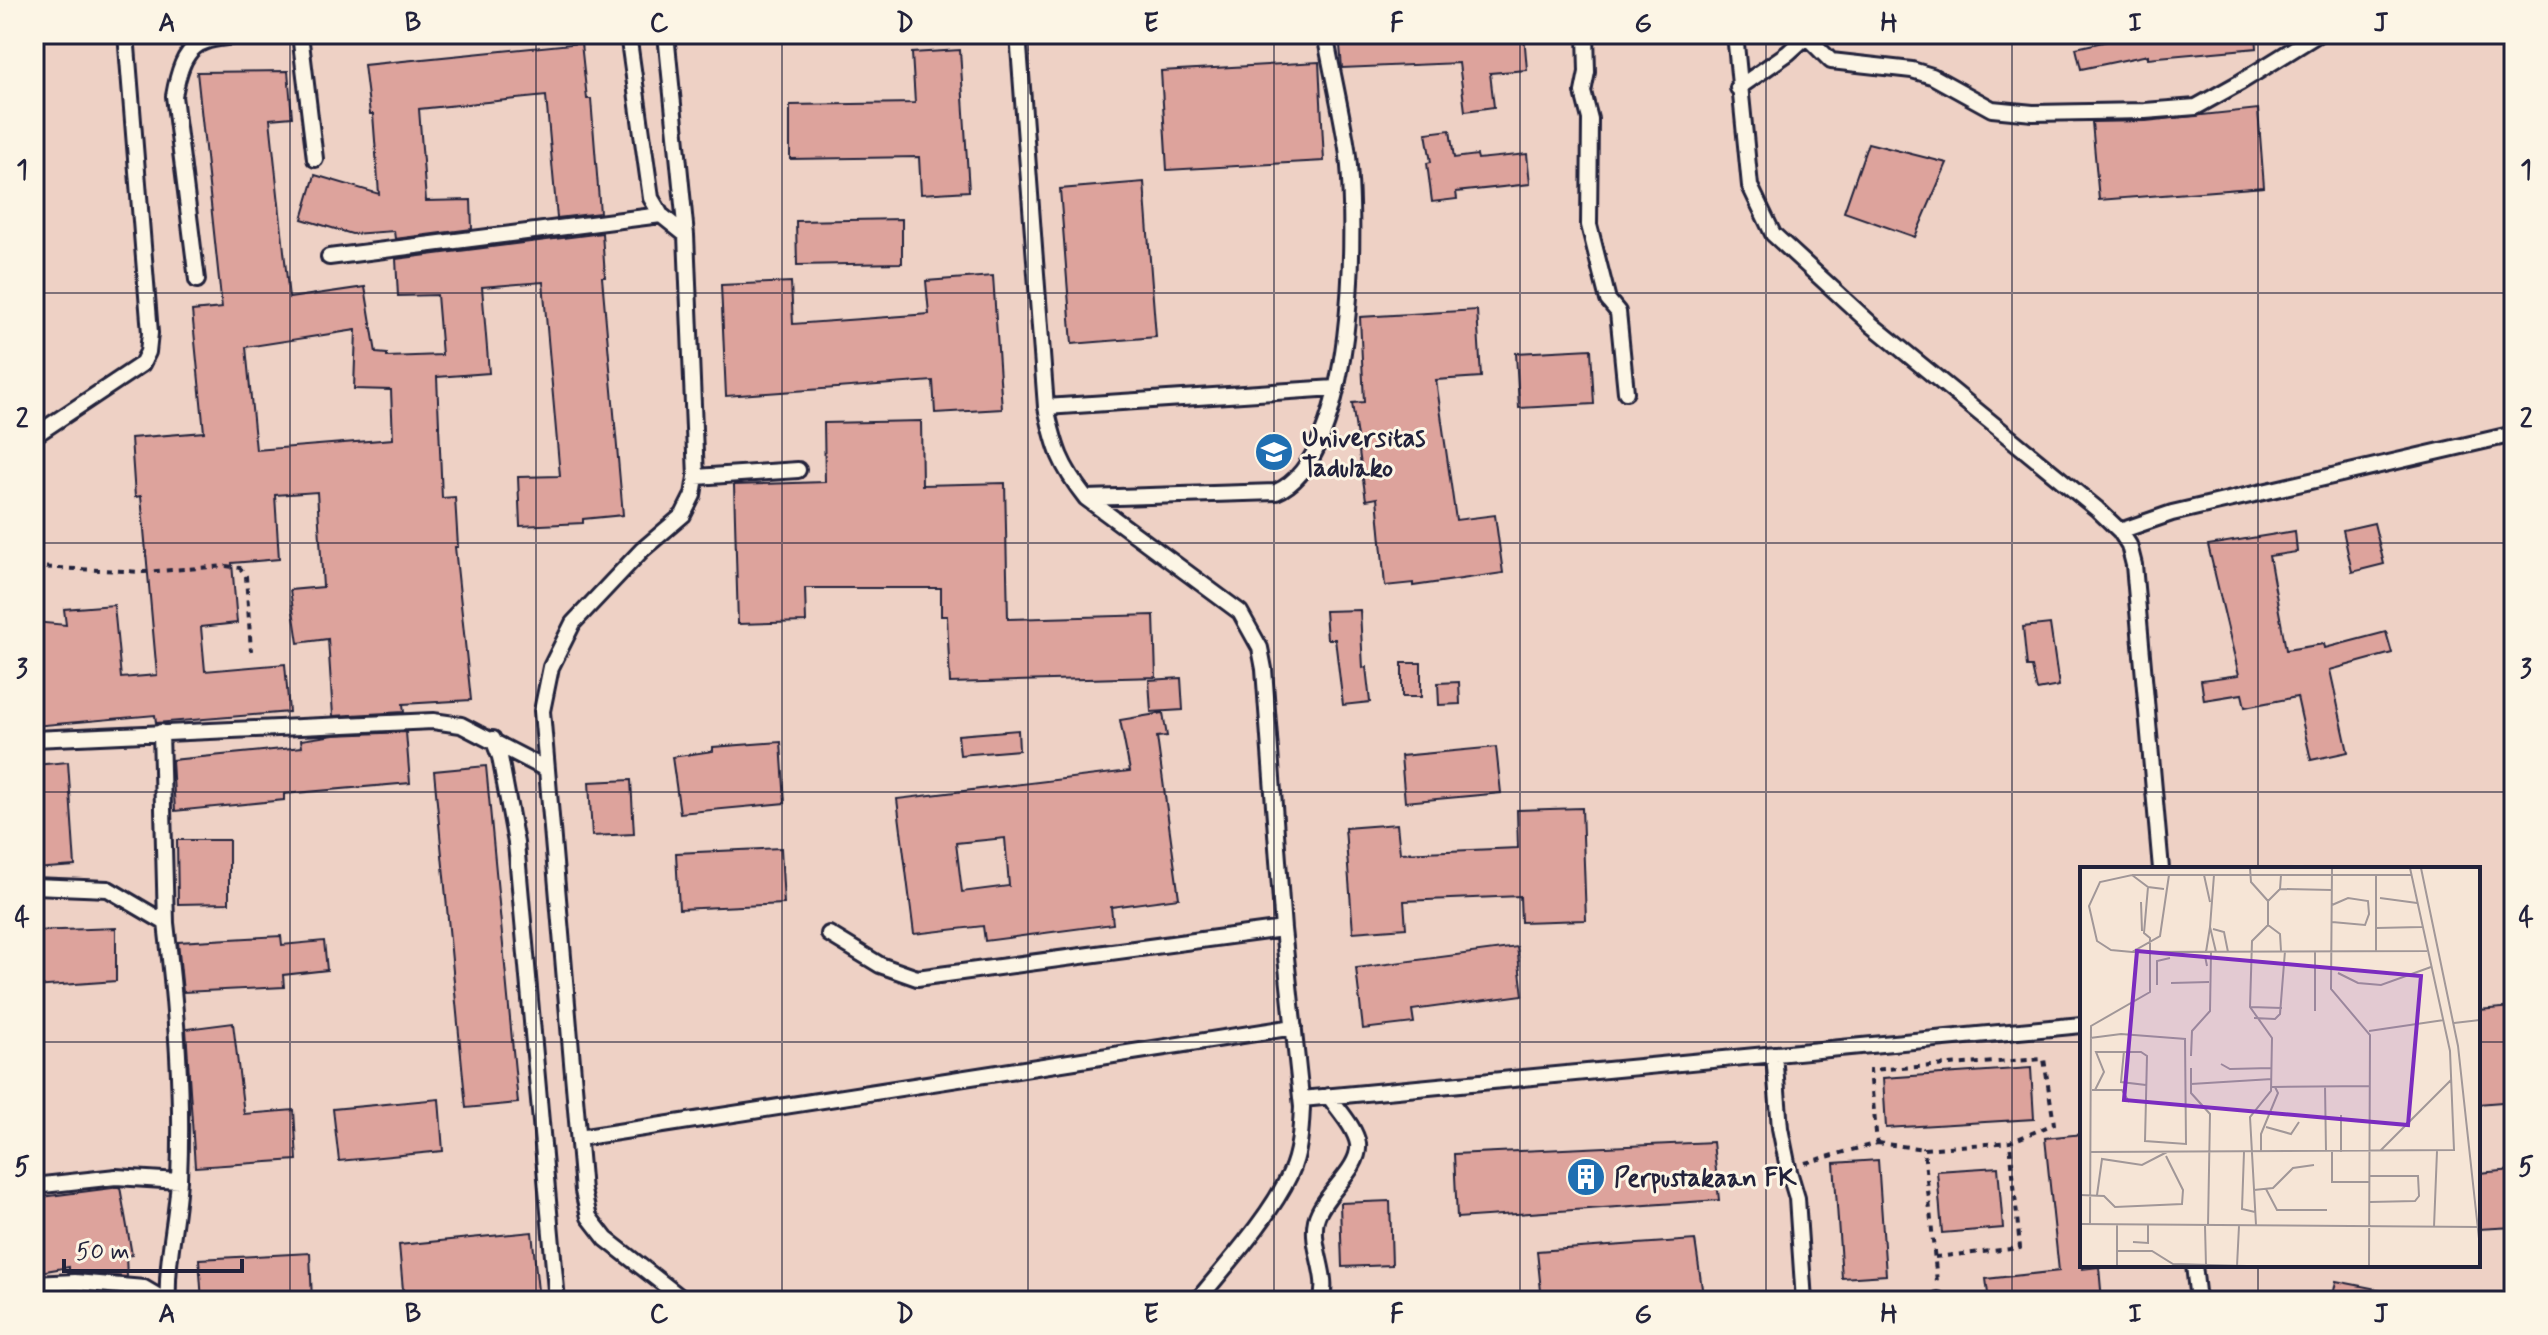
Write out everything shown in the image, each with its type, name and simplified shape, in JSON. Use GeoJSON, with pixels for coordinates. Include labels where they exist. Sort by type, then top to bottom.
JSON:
{"type":"FeatureCollection","features":[{"type":"Feature","properties":{"kind":"lane"},"geometry":{"type":"LineString","coordinates":[[34,436],[142,364],[148,352],[150,333],[126,34]]}},
{"type":"Feature","properties":{"kind":"lane"},"geometry":{"type":"LineString","coordinates":[[197,280],[174,96],[179,67],[193,46],[205,40],[258,34]]}},
{"type":"Feature","properties":{"kind":"lane"},"geometry":{"type":"LineString","coordinates":[[300,34],[315,159]]}},
{"type":"Feature","properties":{"kind":"lane"},"geometry":{"type":"LineString","coordinates":[[628,34],[651,198],[661,215],[686,235]]}},
{"type":"Feature","properties":{"kind":"lane"},"geometry":{"type":"LineString","coordinates":[[666,34],[686,235],[696,477],[693,495],[683,515],[642,550],[573,623],[551,667],[542,711],[583,1191],[589,1217],[606,1239],[685,1301]]}},
{"type":"Feature","properties":{"kind":"lane"},"geometry":{"type":"LineString","coordinates":[[1018,34],[1046,407],[1057,455],[1086,498],[1240,612],[1252,629],[1264,669],[1283,929],[1302,1099],[1301,1134],[1290,1175],[1269,1208],[1197,1301]]}},
{"type":"Feature","properties":{"kind":"lane"},"geometry":{"type":"LineString","coordinates":[[1086,498],[1276,492],[1289,487],[1321,444],[1341,373],[1352,255],[1347,150],[1325,34]]}},
{"type":"Feature","properties":{"kind":"lane"},"geometry":{"type":"LineString","coordinates":[[1586,34],[1587,72],[1583,92],[1590,119],[1589,225],[1608,300],[1618,312],[1626,392]]}},
{"type":"Feature","properties":{"kind":"lane"},"geometry":{"type":"LineString","coordinates":[[1735,34],[1750,186],[1773,234],[1872,325],[2120,531],[2129,545],[2138,596],[2161,867]]}},
{"type":"Feature","properties":{"kind":"lane"},"geometry":{"type":"LineString","coordinates":[[1738,88],[1808,36],[1831,61],[1912,70],[1932,76],[1992,109],[2033,113],[2196,107],[2318,34]]}},
{"type":"Feature","properties":{"kind":"lane"},"geometry":{"type":"LineString","coordinates":[[329,257],[661,215]]}},
{"type":"Feature","properties":{"kind":"lane"},"geometry":{"type":"LineString","coordinates":[[1046,407],[1335,388]]}},
{"type":"Feature","properties":{"kind":"lane"},"geometry":{"type":"LineString","coordinates":[[2120,531],[2172,513],[2514,434]]}},
{"type":"Feature","properties":{"kind":"lane"},"geometry":{"type":"LineString","coordinates":[[696,477],[798,470]]}},
{"type":"Feature","properties":{"kind":"lane"},"geometry":{"type":"LineString","coordinates":[[34,739],[433,721],[461,725],[546,769]]}},
{"type":"Feature","properties":{"kind":"lane"},"geometry":{"type":"LineString","coordinates":[[34,1284],[75,1282],[144,1288],[167,1301],[179,1181],[179,1034],[163,889],[161,732]]}},
{"type":"Feature","properties":{"kind":"lane"},"geometry":{"type":"LineString","coordinates":[[493,739],[500,757],[516,843],[557,1301]]}},
{"type":"Feature","properties":{"kind":"lane"},"geometry":{"type":"LineString","coordinates":[[34,886],[108,889],[166,923]]}},
{"type":"Feature","properties":{"kind":"lane"},"geometry":{"type":"LineString","coordinates":[[829,934],[880,965],[917,978],[1283,929]]}},
{"type":"Feature","properties":{"kind":"lane"},"geometry":{"type":"LineString","coordinates":[[1302,1099],[2080,1025]]}},
{"type":"Feature","properties":{"kind":"lane"},"geometry":{"type":"LineString","coordinates":[[579,1138],[1294,1027]]}},
{"type":"Feature","properties":{"kind":"lane"},"geometry":{"type":"LineString","coordinates":[[1774,1054],[1780,1128],[1797,1198],[1804,1301]]}},
{"type":"Feature","properties":{"kind":"lane"},"geometry":{"type":"LineString","coordinates":[[1321,1301],[1324,1292],[1315,1250],[1316,1221],[1324,1202],[1347,1174],[1359,1148],[1356,1136],[1329,1096]]}},
{"type":"Feature","properties":{"kind":"lane"},"geometry":{"type":"LineString","coordinates":[[34,1186],[116,1177],[179,1181]]}},
{"type":"Feature","properties":{"kind":"lane"},"geometry":{"type":"LineString","coordinates":[[2194,1267],[2198,1301]]}},
{"type":"Feature","properties":{"kind":"path"},"geometry":{"type":"LineString","coordinates":[[34,567],[144,572],[226,566],[240,568],[246,576],[251,651]]}},
{"type":"Feature","properties":{"kind":"path"},"geometry":{"type":"LineString","coordinates":[[1788,1168],[1877,1143],[1924,1149],[2010,1142],[2054,1124],[2044,1059],[1870,1070],[1877,1143]]}},
{"type":"Feature","properties":{"kind":"path"},"geometry":{"type":"LineString","coordinates":[[1935,1257],[2020,1248],[2010,1142]]}},
{"type":"Feature","properties":{"kind":"path"},"geometry":{"type":"LineString","coordinates":[[1924,1149],[1938,1300]]}},
{"type":"Feature","properties":{"kind":"shaded area","name":"Universitas Tadulako"},"geometry":{"type":"Polygon","coordinates":[[[34,34],[2514,34],[2514,1301],[34,1301],[34,34]]]}},
{"type":"Feature","properties":{"kind":"building"},"geometry":{"type":"Polygon","coordinates":[[[1339,34],[1524,34],[1527,70],[1490,73],[1494,107],[1465,111],[1459,63],[1342,68],[1339,34]]]}},
{"type":"Feature","properties":{"kind":"building"},"geometry":{"type":"Polygon","coordinates":[[[2139,34],[2256,34],[2257,48],[2148,58],[2148,55],[2081,69],[2076,48],[2139,34]]]}},
{"type":"Feature","properties":{"kind":"building"},"geometry":{"type":"Polygon","coordinates":[[[581,43],[587,99],[591,99],[600,213],[557,218],[546,96],[419,109],[426,201],[471,200],[472,229],[395,239],[394,231],[352,234],[302,219],[315,175],[379,194],[373,114],[370,114],[364,65],[581,43]]]}},
{"type":"Feature","properties":{"kind":"building"},"geometry":{"type":"Polygon","coordinates":[[[960,50],[969,191],[921,194],[919,157],[790,159],[790,105],[915,103],[912,53],[960,50]]]}},
{"type":"Feature","properties":{"kind":"building"},"geometry":{"type":"Polygon","coordinates":[[[1319,62],[1324,161],[1167,170],[1161,71],[1319,62]]]}},
{"type":"Feature","properties":{"kind":"building"},"geometry":{"type":"Polygon","coordinates":[[[288,71],[292,117],[270,119],[289,298],[365,287],[376,353],[387,354],[387,357],[442,355],[437,295],[398,296],[396,259],[602,233],[605,277],[602,277],[623,515],[583,519],[583,523],[520,526],[518,477],[560,476],[543,282],[482,287],[489,373],[437,377],[442,498],[455,497],[458,547],[455,547],[471,700],[403,704],[404,712],[333,716],[328,639],[298,643],[290,590],[323,587],[317,492],[275,495],[279,559],[232,563],[237,623],[201,627],[205,671],[285,664],[289,712],[156,723],[155,715],[34,726],[34,622],[66,625],[64,609],[114,605],[121,678],[157,675],[141,496],[135,497],[131,438],[204,432],[192,311],[222,308],[197,72],[288,71]],[[356,330],[246,347],[256,450],[393,439],[391,390],[354,389],[356,330]]]}},
{"type":"Feature","properties":{"kind":"building"},"geometry":{"type":"Polygon","coordinates":[[[2258,109],[2264,187],[2099,200],[2092,122],[2146,121],[2258,109]]]}},
{"type":"Feature","properties":{"kind":"building"},"geometry":{"type":"Polygon","coordinates":[[[1450,130],[1454,158],[1527,154],[1530,184],[1456,192],[1457,199],[1432,202],[1427,163],[1431,162],[1426,133],[1450,130]]]}},
{"type":"Feature","properties":{"kind":"building"},"geometry":{"type":"Polygon","coordinates":[[[1868,143],[1947,163],[1915,237],[1844,212],[1868,143]]]}},
{"type":"Feature","properties":{"kind":"building"},"geometry":{"type":"Polygon","coordinates":[[[1144,182],[1156,337],[1072,344],[1060,189],[1144,182]]]}},
{"type":"Feature","properties":{"kind":"building"},"geometry":{"type":"Polygon","coordinates":[[[902,219],[902,263],[797,265],[796,221],[902,219]]]}},
{"type":"Feature","properties":{"kind":"building"},"geometry":{"type":"Polygon","coordinates":[[[993,276],[1002,409],[935,413],[933,381],[726,396],[721,285],[791,282],[793,324],[929,314],[926,281],[993,276]]]}},
{"type":"Feature","properties":{"kind":"building"},"geometry":{"type":"Polygon","coordinates":[[[1477,310],[1481,377],[1436,380],[1456,520],[1495,515],[1503,573],[1413,586],[1413,583],[1385,586],[1377,498],[1366,500],[1352,403],[1364,402],[1360,317],[1477,310]]]}},
{"type":"Feature","properties":{"kind":"building"},"geometry":{"type":"Polygon","coordinates":[[[1591,349],[1594,404],[1519,408],[1516,353],[1591,349]]]}},
{"type":"Feature","properties":{"kind":"building"},"geometry":{"type":"Polygon","coordinates":[[[921,421],[922,485],[1005,483],[1008,619],[1154,615],[1156,677],[950,683],[947,616],[941,616],[941,588],[805,588],[806,622],[738,624],[734,485],[825,482],[824,423],[921,421]]]}},
{"type":"Feature","properties":{"kind":"building"},"geometry":{"type":"Polygon","coordinates":[[[2374,523],[2384,564],[2352,572],[2343,530],[2374,523]]]}},
{"type":"Feature","properties":{"kind":"building"},"geometry":{"type":"Polygon","coordinates":[[[2295,531],[2297,552],[2269,556],[2286,650],[2324,644],[2325,648],[2386,632],[2392,653],[2330,670],[2348,752],[2311,760],[2297,697],[2245,707],[2242,694],[2204,700],[2201,680],[2239,675],[2208,545],[2295,531]]]}},
{"type":"Feature","properties":{"kind":"building"},"geometry":{"type":"Polygon","coordinates":[[[1360,610],[1363,668],[1366,667],[1370,702],[1343,705],[1335,639],[1327,639],[1325,611],[1360,610]]]}},
{"type":"Feature","properties":{"kind":"building"},"geometry":{"type":"Polygon","coordinates":[[[2050,624],[2059,686],[2037,690],[2032,667],[2027,667],[2023,627],[2050,624]]]}},
{"type":"Feature","properties":{"kind":"building"},"geometry":{"type":"Polygon","coordinates":[[[1402,663],[1421,663],[1421,697],[1402,697],[1402,663]]]}},
{"type":"Feature","properties":{"kind":"building"},"geometry":{"type":"Polygon","coordinates":[[[1181,678],[1183,710],[1151,712],[1149,680],[1181,678]]]}},
{"type":"Feature","properties":{"kind":"building"},"geometry":{"type":"Polygon","coordinates":[[[1459,682],[1460,704],[1439,705],[1438,683],[1459,682]]]}},
{"type":"Feature","properties":{"kind":"building"},"geometry":{"type":"Polygon","coordinates":[[[1163,713],[1167,736],[1157,737],[1179,898],[1111,907],[1113,924],[985,941],[983,926],[914,934],[897,799],[1130,771],[1120,720],[1163,713]],[[1005,838],[956,843],[962,892],[1009,886],[1005,838]]]}},
{"type":"Feature","properties":{"kind":"building"},"geometry":{"type":"Polygon","coordinates":[[[1018,730],[1019,750],[960,755],[958,735],[1018,730]]]}},
{"type":"Feature","properties":{"kind":"building"},"geometry":{"type":"Polygon","coordinates":[[[406,732],[410,783],[284,794],[284,800],[175,811],[172,760],[302,747],[301,740],[334,735],[406,732]]]}},
{"type":"Feature","properties":{"kind":"building"},"geometry":{"type":"Polygon","coordinates":[[[781,742],[785,803],[680,813],[672,757],[713,751],[713,747],[781,742]]]}},
{"type":"Feature","properties":{"kind":"building"},"geometry":{"type":"Polygon","coordinates":[[[1496,747],[1501,793],[1405,802],[1401,756],[1496,747]]]}},
{"type":"Feature","properties":{"kind":"building"},"geometry":{"type":"Polygon","coordinates":[[[68,762],[75,866],[34,869],[34,765],[68,762]]]}},
{"type":"Feature","properties":{"kind":"building"},"geometry":{"type":"Polygon","coordinates":[[[486,766],[518,1103],[466,1108],[434,771],[486,766]]]}},
{"type":"Feature","properties":{"kind":"building"},"geometry":{"type":"Polygon","coordinates":[[[631,780],[634,834],[592,836],[589,782],[631,780]]]}},
{"type":"Feature","properties":{"kind":"building"},"geometry":{"type":"Polygon","coordinates":[[[1582,808],[1586,920],[1521,922],[1520,896],[1404,901],[1406,928],[1353,932],[1345,828],[1397,824],[1400,853],[1518,848],[1517,810],[1582,808]]]}},
{"type":"Feature","properties":{"kind":"building"},"geometry":{"type":"Polygon","coordinates":[[[177,840],[229,840],[229,903],[178,904],[177,840]]]}},
{"type":"Feature","properties":{"kind":"building"},"geometry":{"type":"Polygon","coordinates":[[[781,848],[784,904],[679,909],[676,853],[781,848]]]}},
{"type":"Feature","properties":{"kind":"building"},"geometry":{"type":"Polygon","coordinates":[[[116,928],[116,981],[34,987],[34,931],[116,928]]]}},
{"type":"Feature","properties":{"kind":"building"},"geometry":{"type":"Polygon","coordinates":[[[281,936],[282,945],[324,941],[327,970],[283,975],[284,987],[183,992],[178,942],[281,936]]]}},
{"type":"Feature","properties":{"kind":"building"},"geometry":{"type":"Polygon","coordinates":[[[1517,947],[1523,995],[1412,1010],[1414,1023],[1363,1029],[1356,968],[1517,947]]]}},
{"type":"Feature","properties":{"kind":"building"},"geometry":{"type":"Polygon","coordinates":[[[2514,1007],[2514,1101],[2480,1104],[2480,1010],[2514,1007]]]}},
{"type":"Feature","properties":{"kind":"building"},"geometry":{"type":"Polygon","coordinates":[[[233,1023],[244,1114],[294,1110],[297,1160],[195,1167],[186,1029],[233,1023]]]}},
{"type":"Feature","properties":{"kind":"building"},"geometry":{"type":"Polygon","coordinates":[[[2031,1068],[2034,1119],[1886,1128],[1883,1078],[2031,1068]]]}},
{"type":"Feature","properties":{"kind":"building"},"geometry":{"type":"Polygon","coordinates":[[[439,1099],[443,1151],[339,1161],[333,1109],[439,1099]]]}},
{"type":"Feature","properties":{"kind":"building"},"geometry":{"type":"Polygon","coordinates":[[[2080,1134],[2080,1267],[2099,1267],[2102,1301],[1989,1301],[1986,1279],[2059,1271],[2045,1138],[2080,1134]]]}},
{"type":"Feature","properties":{"kind":"building","name":"Perpustakaan FK"},"geometry":{"type":"Polygon","coordinates":[[[1713,1142],[1719,1200],[1457,1218],[1454,1154],[1713,1142]]]}},
{"type":"Feature","properties":{"kind":"building"},"geometry":{"type":"Polygon","coordinates":[[[1878,1160],[1886,1275],[1842,1278],[1834,1163],[1878,1160]]]}},
{"type":"Feature","properties":{"kind":"building"},"geometry":{"type":"Polygon","coordinates":[[[1998,1167],[2003,1228],[1942,1233],[1937,1171],[1998,1167]]]}},
{"type":"Feature","properties":{"kind":"building"},"geometry":{"type":"Polygon","coordinates":[[[2514,1170],[2514,1227],[2480,1229],[2480,1173],[2514,1170]]]}},
{"type":"Feature","properties":{"kind":"building"},"geometry":{"type":"Polygon","coordinates":[[[120,1187],[132,1255],[126,1256],[127,1277],[69,1272],[69,1267],[34,1273],[34,1198],[120,1187]]]}},
{"type":"Feature","properties":{"kind":"building"},"geometry":{"type":"Polygon","coordinates":[[[1390,1201],[1392,1265],[1342,1267],[1340,1203],[1390,1201]]]}},
{"type":"Feature","properties":{"kind":"building"},"geometry":{"type":"Polygon","coordinates":[[[532,1232],[539,1301],[404,1301],[399,1245],[532,1232]]]}},
{"type":"Feature","properties":{"kind":"building"},"geometry":{"type":"Polygon","coordinates":[[[1695,1240],[1703,1295],[1542,1301],[1537,1251],[1695,1240]]]}},
{"type":"Feature","properties":{"kind":"building"},"geometry":{"type":"Polygon","coordinates":[[[310,1253],[312,1301],[202,1301],[199,1259],[310,1253]]]}},
{"type":"Feature","properties":{"kind":"building"},"geometry":{"type":"Polygon","coordinates":[[[2336,1281],[2392,1292],[2391,1301],[2332,1301],[2336,1281]]]}},
{"type":"Feature","properties":{"kind":"building"},"geometry":{"type":"Polygon","coordinates":[[[71,1292],[129,1297],[130,1301],[72,1301],[71,1292]]]}},
{"type":"Feature","properties":{"kind":"place","name":"Universitas Tadulako"},"geometry":{"type":"Point","coordinates":[1274,452]}},
{"type":"Feature","properties":{"kind":"place","name":"Perpustakaan FK"},"geometry":{"type":"Point","coordinates":[1586,1177]}}]}
